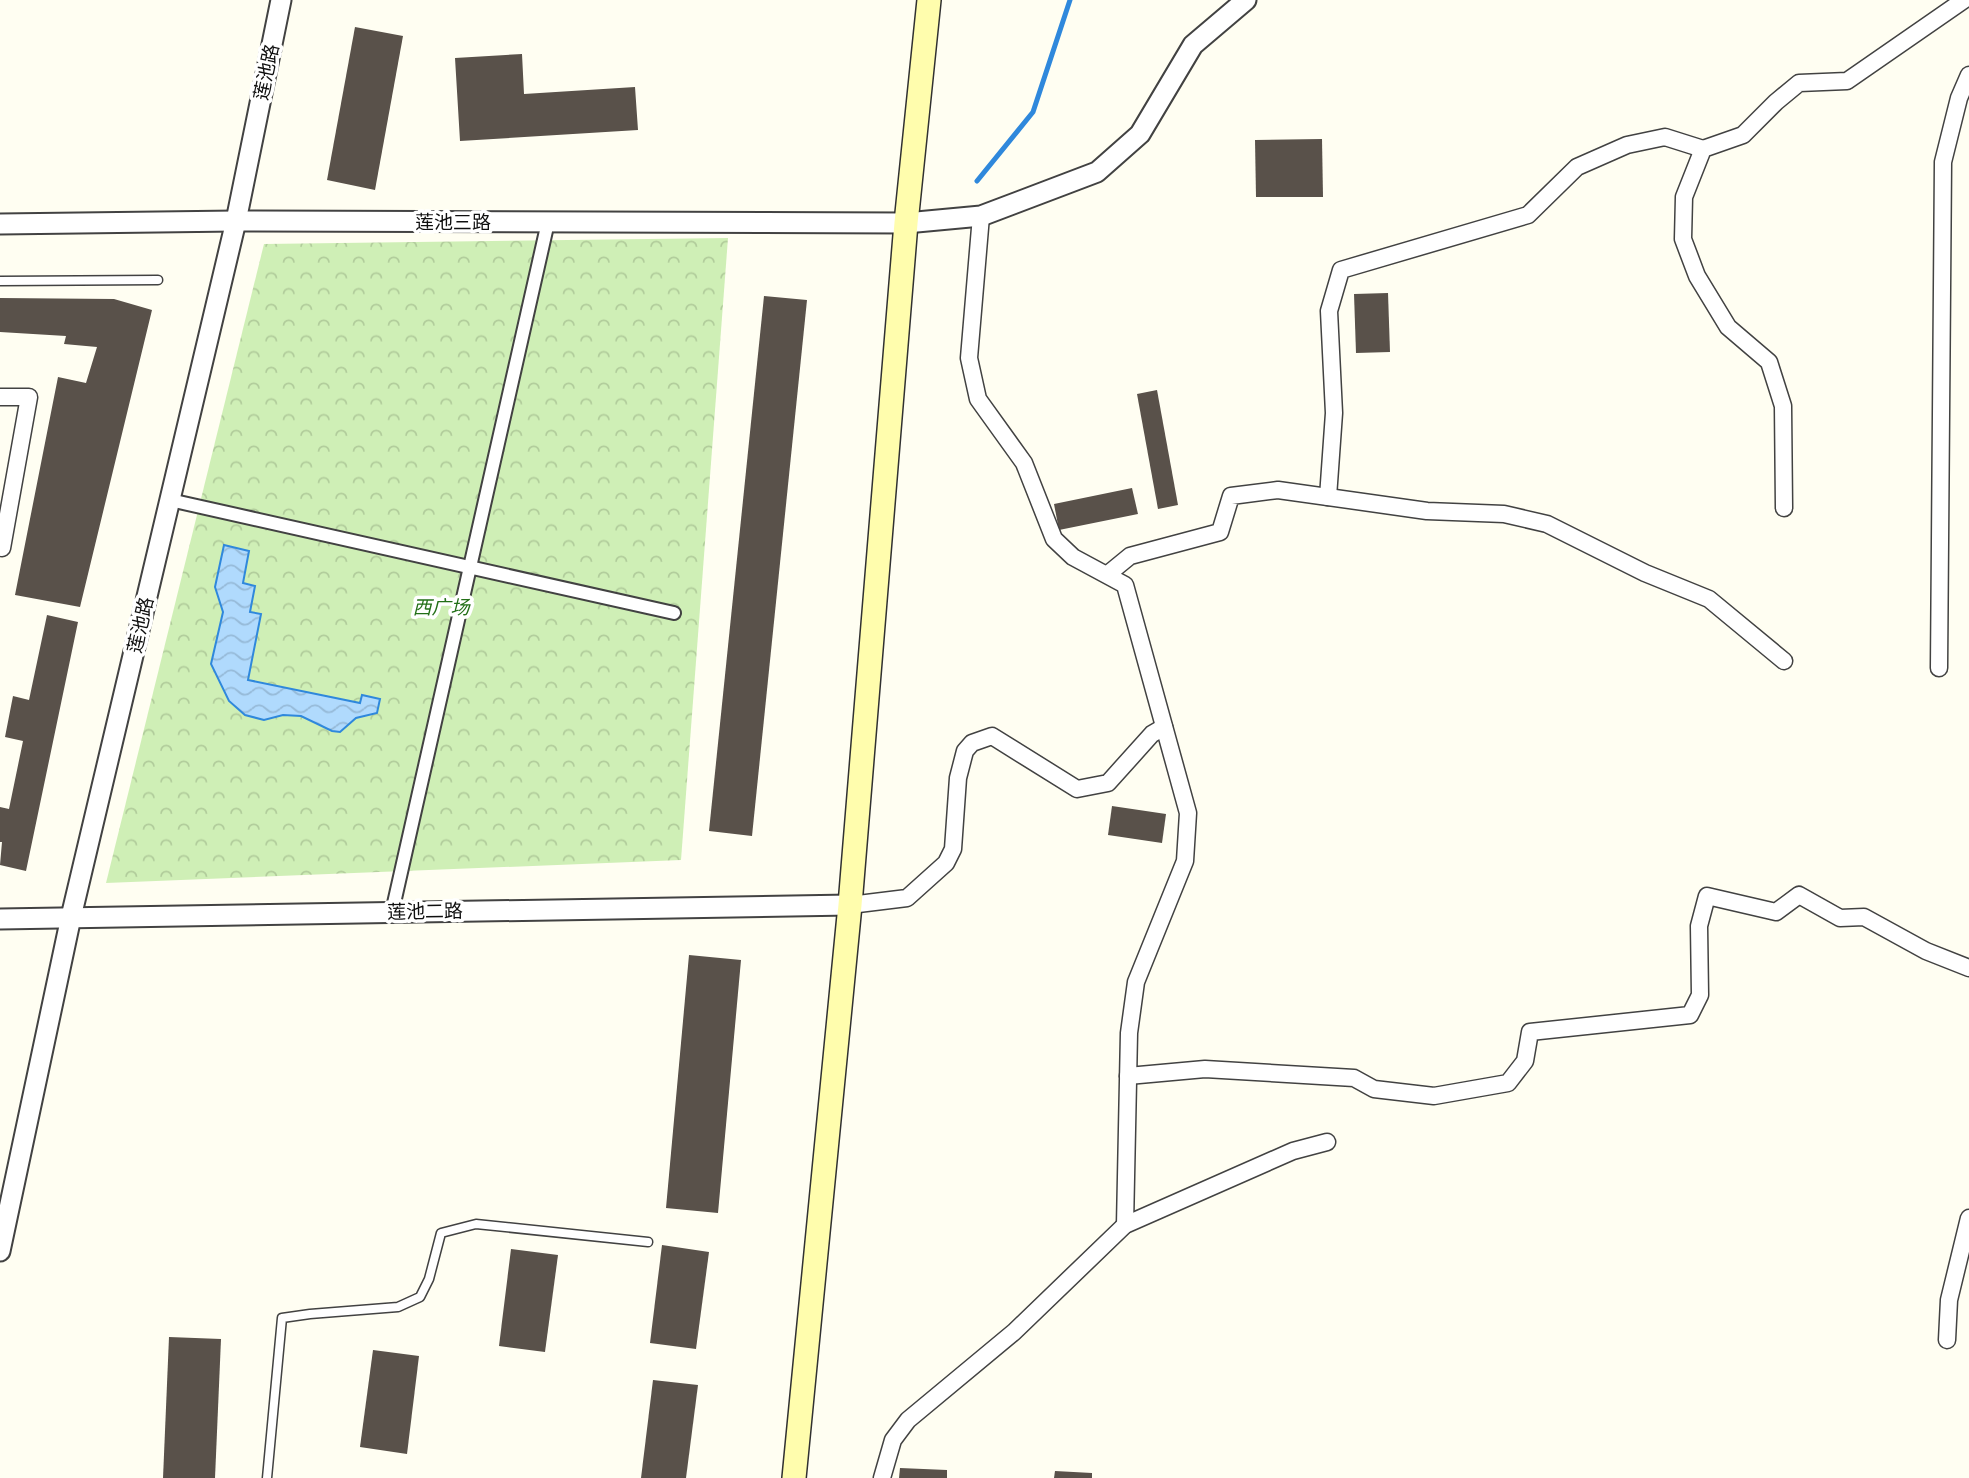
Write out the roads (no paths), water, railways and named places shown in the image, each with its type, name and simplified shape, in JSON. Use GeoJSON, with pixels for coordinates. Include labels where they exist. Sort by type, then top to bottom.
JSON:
{"type":"FeatureCollection","features":[{"type":"Feature","properties":{"kind":"main road"},"geometry":{"type":"LineString","coordinates":[[794,1478],[850,905],[906,223],[929,0]]}},
{"type":"Feature","properties":{"kind":"street","name":"莲池路"},"geometry":{"type":"LineString","coordinates":[[0,1251],[71,917],[236,221],[281,0]]}},
{"type":"Feature","properties":{"kind":"street","name":"莲池三路"},"geometry":{"type":"LineString","coordinates":[[0,224],[236,221],[906,223],[981,216],[1097,172],[1140,134],[1193,45],[1246,0]]}},
{"type":"Feature","properties":{"kind":"street"},"geometry":{"type":"LineString","coordinates":[[1328,497],[1334,413],[1329,310],[1341,270],[1528,215],[1577,167],[1627,145],[1665,137],[1703,149],[1743,135],[1776,102],[1800,83],[1847,81],[1964,0]]}},
{"type":"Feature","properties":{"kind":"street"},"geometry":{"type":"LineString","coordinates":[[1939,668],[1943,162],[1959,98],[1969,75]]}},
{"type":"Feature","properties":{"kind":"street"},"geometry":{"type":"LineString","coordinates":[[1703,149],[1684,197],[1682,239],[1697,276],[1728,327],[1769,362],[1783,406],[1784,508]]}},
{"type":"Feature","properties":{"kind":"street"},"geometry":{"type":"LineString","coordinates":[[981,216],[970,358],[978,399],[1024,463],[1054,539],[1073,557],[1125,585],[1188,813],[1185,861],[1136,982],[1129,1033],[1125,1225]]}},
{"type":"Feature","properties":{"kind":"street"},"geometry":{"type":"LineString","coordinates":[[392,912],[548,222]]}},
{"type":"Feature","properties":{"kind":"street"},"geometry":{"type":"LineString","coordinates":[[0,397],[29,397],[2,548]]}},
{"type":"Feature","properties":{"kind":"street"},"geometry":{"type":"LineString","coordinates":[[1108,574],[1130,556],[1220,532],[1231,496],[1278,490],[1426,512],[1504,514],[1547,523],[1645,573],[1709,598],[1784,661]]}},
{"type":"Feature","properties":{"kind":"street"},"geometry":{"type":"LineString","coordinates":[[170,500],[674,613]]}},
{"type":"Feature","properties":{"kind":"street"},"geometry":{"type":"LineString","coordinates":[[850,905],[907,898],[946,863],[953,849],[958,778],[965,751],[972,743],[992,736],[1077,789],[1108,783],[1152,734],[1164,727]]}},
{"type":"Feature","properties":{"kind":"street"},"geometry":{"type":"LineString","coordinates":[[1128,1076],[1205,1069],[1354,1078],[1374,1089],[1434,1096],[1508,1083],[1525,1061],[1530,1032],[1690,1015],[1700,995],[1699,926],[1707,896],[1776,912],[1799,895],[1840,918],[1864,917],[1926,951],[1969,968]]}},
{"type":"Feature","properties":{"kind":"street","name":"莲池二路"},"geometry":{"type":"LineString","coordinates":[[0,919],[850,905]]}},
{"type":"Feature","properties":{"kind":"street"},"geometry":{"type":"LineString","coordinates":[[882,1478],[893,1440],[908,1420],[1014,1332],[1125,1225],[1293,1151],[1327,1142]]}},
{"type":"Feature","properties":{"kind":"street"},"geometry":{"type":"LineString","coordinates":[[1947,1340],[1949,1300],[1969,1218]]}},
{"type":"Feature","properties":{"kind":"lane"},"geometry":{"type":"LineString","coordinates":[[0,281],[158,281]]}},
{"type":"Feature","properties":{"kind":"lane"},"geometry":{"type":"LineString","coordinates":[[267,1478],[282,1318],[398,1307],[420,1297],[429,1279],[441,1233],[476,1224],[648,1242]]}},
{"type":"Feature","properties":{"kind":"water"},"geometry":{"type":"Polygon","coordinates":[[[224,545],[249,551],[243,583],[255,586],[250,612],[261,614],[248,680],[360,703],[362,695],[380,699],[377,713],[356,718],[340,732],[332,731],[301,716],[283,715],[264,720],[245,715],[229,701],[211,664],[223,612],[215,587],[224,545]]]}},
{"type":"Feature","properties":{"kind":"waterway"},"geometry":{"type":"LineString","coordinates":[[977,181],[1033,112],[1070,0]]}},
{"type":"Feature","properties":{"kind":"park label","name":"西广场"},"geometry":{"type":"Point","coordinates":[441,607]}}]}
